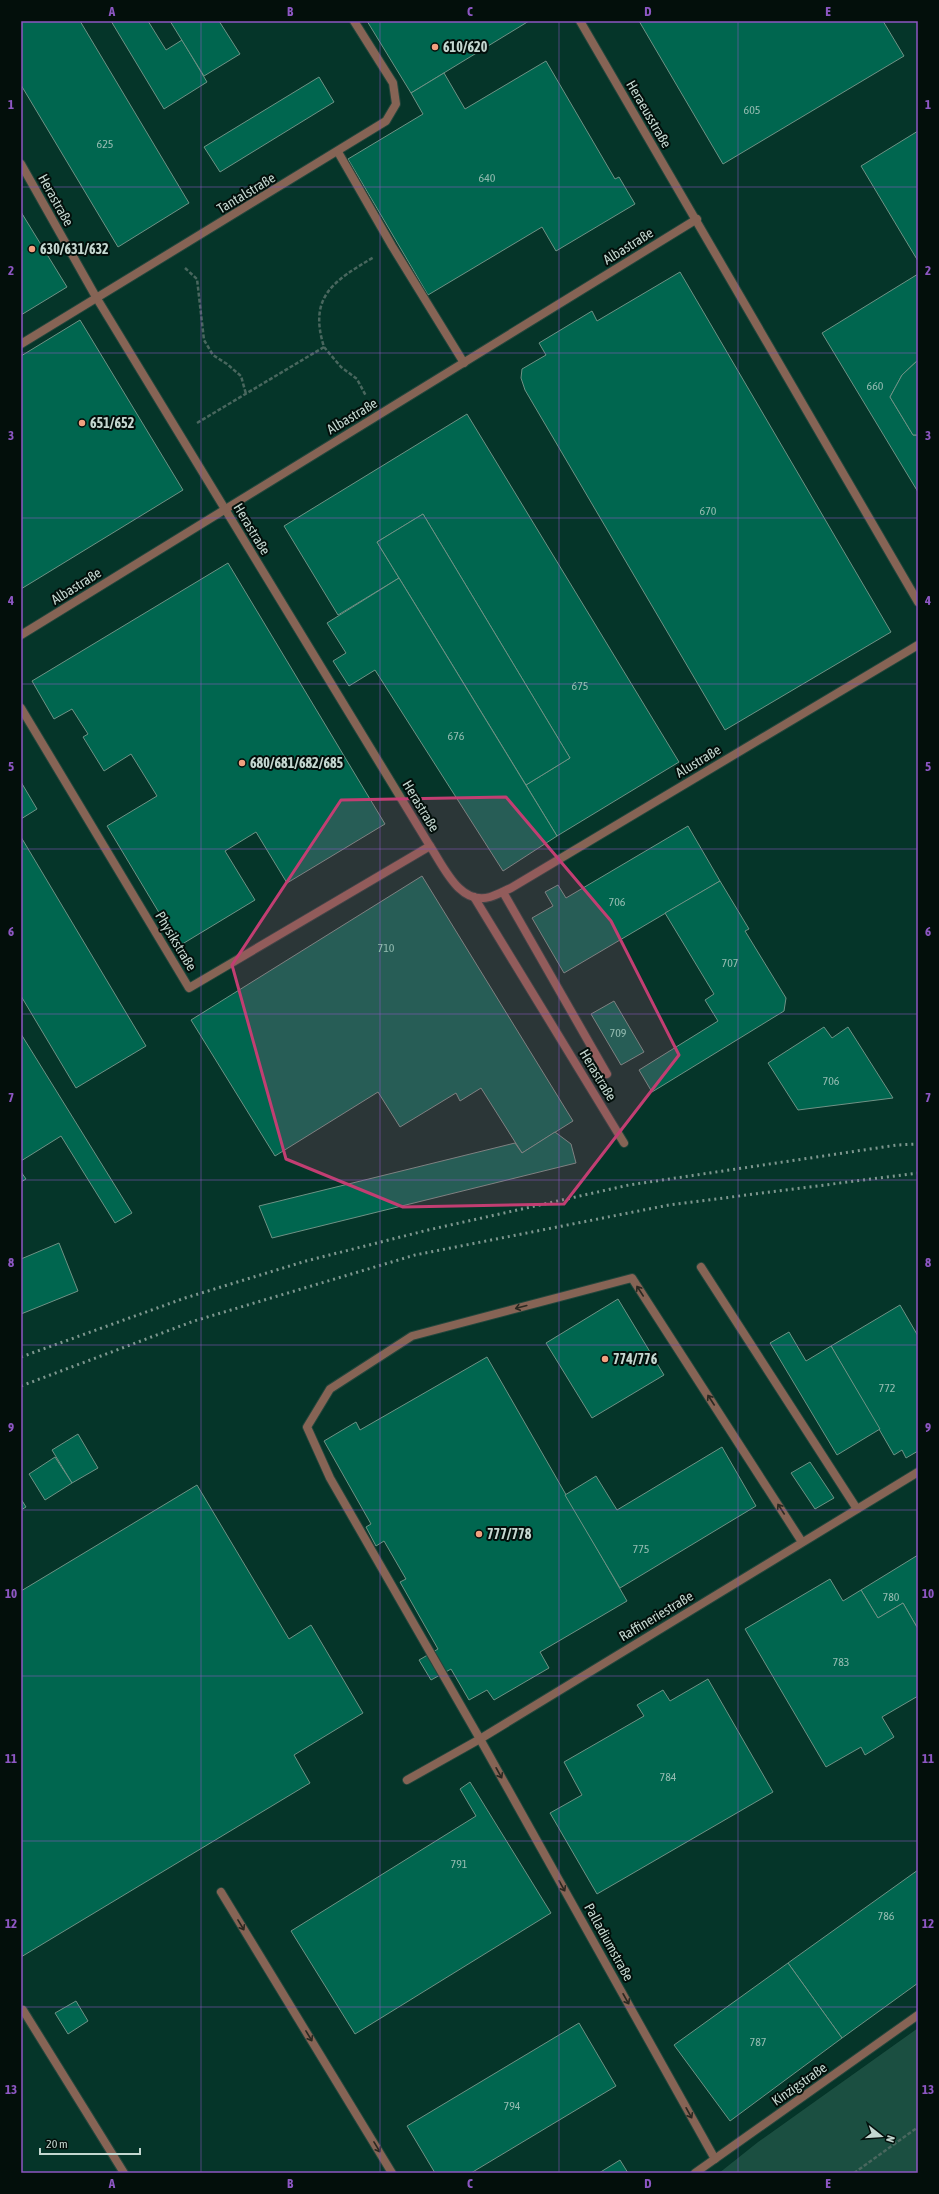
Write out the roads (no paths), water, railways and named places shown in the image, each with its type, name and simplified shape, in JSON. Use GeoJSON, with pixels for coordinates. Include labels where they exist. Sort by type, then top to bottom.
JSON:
{"type":"FeatureCollection","features":[{"type":"Feature","properties":{"kind":"lane","name":"Tantalstraße"},"geometry":{"type":"LineString","coordinates":[[21,344],[96,297],[338,152],[386,120],[396,104],[393,83],[354,21]]}},
{"type":"Feature","properties":{"kind":"lane","name":"Heraeusstraße"},"geometry":{"type":"LineString","coordinates":[[580,21],[918,602]]}},
{"type":"Feature","properties":{"kind":"lane"},"geometry":{"type":"LineString","coordinates":[[338,152],[392,246],[464,363]]}},
{"type":"Feature","properties":{"kind":"lane","name":"Herastraße"},"geometry":{"type":"LineString","coordinates":[[21,164],[96,297],[430,846],[458,889],[474,897],[489,897]]}},
{"type":"Feature","properties":{"kind":"lane","name":"Albastraße"},"geometry":{"type":"LineString","coordinates":[[21,635],[696,220]]}},
{"type":"Feature","properties":{"kind":"lane","name":"Alustraße"},"geometry":{"type":"LineString","coordinates":[[489,897],[503,892],[918,645]]}},
{"type":"Feature","properties":{"kind":"lane","name":"Physikstraße"},"geometry":{"type":"LineString","coordinates":[[21,708],[189,988],[430,846]]}},
{"type":"Feature","properties":{"kind":"lane"},"geometry":{"type":"LineString","coordinates":[[503,892],[607,1074]]}},
{"type":"Feature","properties":{"kind":"lane","name":"Herastraße"},"geometry":{"type":"LineString","coordinates":[[474,897],[624,1143]]}},
{"type":"Feature","properties":{"kind":"lane"},"geometry":{"type":"LineString","coordinates":[[701,1268],[857,1509]]}},
{"type":"Feature","properties":{"kind":"lane","name":"Palladiumstraße"},"geometry":{"type":"LineString","coordinates":[[715,2159],[480,1739],[330,1478],[307,1426],[330,1389],[412,1336],[632,1278],[802,1542]]}},
{"type":"Feature","properties":{"kind":"lane","name":"Raffineriestraße"},"geometry":{"type":"LineString","coordinates":[[407,1780],[480,1739],[918,1472]]}},
{"type":"Feature","properties":{"kind":"lane"},"geometry":{"type":"LineString","coordinates":[[221,1892],[392,2173]]}},
{"type":"Feature","properties":{"kind":"lane"},"geometry":{"type":"LineString","coordinates":[[23,2010],[124,2173]]}},
{"type":"Feature","properties":{"kind":"lane","name":"Kinzigstraße"},"geometry":{"type":"LineString","coordinates":[[695,2173],[918,2015]]}},
{"type":"Feature","properties":{"kind":"railway"},"geometry":{"type":"LineString","coordinates":[[21,1357],[185,1298],[306,1261],[428,1230],[629,1185],[897,1145],[918,1144]]}},
{"type":"Feature","properties":{"kind":"railway"},"geometry":{"type":"LineString","coordinates":[[21,1386],[194,1321],[415,1255],[669,1205],[918,1173]]}},
{"type":"Feature","properties":{"kind":"place","name":"610/620"},"geometry":{"type":"Point","coordinates":[435,47]}},
{"type":"Feature","properties":{"kind":"place","name":"630/631/632"},"geometry":{"type":"Point","coordinates":[32,249]}},
{"type":"Feature","properties":{"kind":"place","name":"651/652"},"geometry":{"type":"Point","coordinates":[82,423]}},
{"type":"Feature","properties":{"kind":"place","name":"680/681/682/685"},"geometry":{"type":"Point","coordinates":[242,763]}},
{"type":"Feature","properties":{"kind":"place","name":"774/776"},"geometry":{"type":"Point","coordinates":[605,1359]}},
{"type":"Feature","properties":{"kind":"place","name":"777/778"},"geometry":{"type":"Point","coordinates":[479,1534]}}]}
